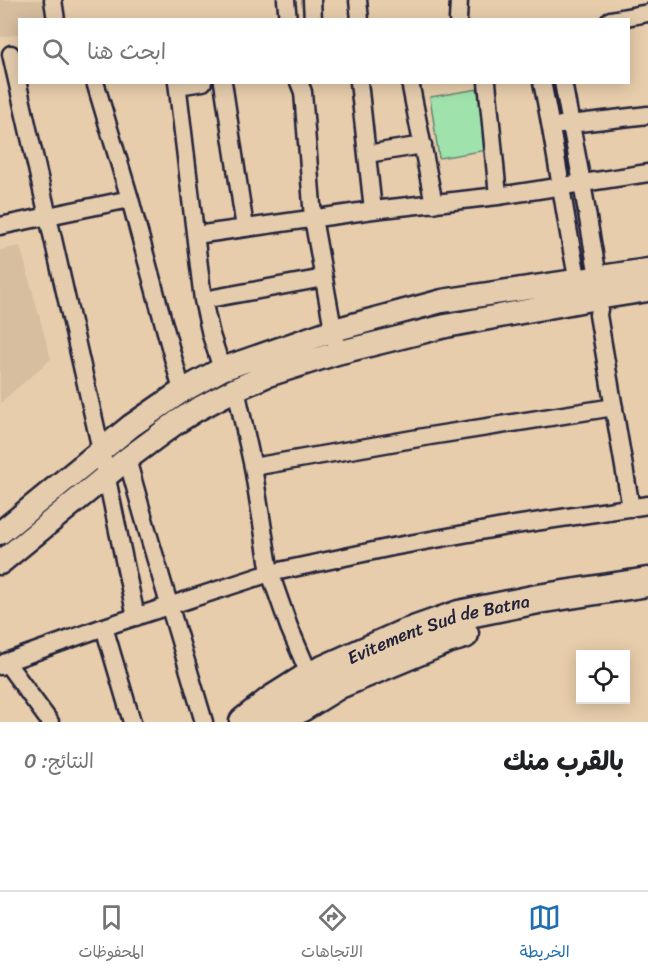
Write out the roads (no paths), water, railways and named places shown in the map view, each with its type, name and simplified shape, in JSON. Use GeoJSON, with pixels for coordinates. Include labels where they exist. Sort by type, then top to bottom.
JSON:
{"type":"FeatureCollection","features":[{"type":"Feature","properties":{"kind":"highway","name":"Evitement Sud de Batna"},"geometry":{"type":"LineString","coordinates":[[244,722],[310,676],[402,635],[459,615],[538,599],[648,582]]}},
{"type":"Feature","properties":{"kind":"highway","name":"Evitement Sud de Batna"},"geometry":{"type":"LineString","coordinates":[[277,722],[339,684],[447,639],[562,610],[648,598]]}},
{"type":"Feature","properties":{"kind":"main road"},"geometry":{"type":"LineString","coordinates":[[0,563],[127,459],[177,422],[236,389],[268,375],[337,353],[591,294],[648,270]]}},
{"type":"Feature","properties":{"kind":"main road"},"geometry":{"type":"LineString","coordinates":[[0,533],[131,426],[182,391],[222,369],[333,330],[442,301],[648,290]]}},
{"type":"Feature","properties":{"kind":"street"},"geometry":{"type":"LineString","coordinates":[[53,0],[56,18]]}},
{"type":"Feature","properties":{"kind":"street"},"geometry":{"type":"LineString","coordinates":[[286,0],[288,18]]}},
{"type":"Feature","properties":{"kind":"street"},"geometry":{"type":"LineString","coordinates":[[312,0],[313,18]]}},
{"type":"Feature","properties":{"kind":"street"},"geometry":{"type":"LineString","coordinates":[[358,0],[360,18]]}},
{"type":"Feature","properties":{"kind":"street"},"geometry":{"type":"LineString","coordinates":[[458,18],[459,0]]}},
{"type":"Feature","properties":{"kind":"street"},"geometry":{"type":"LineString","coordinates":[[621,18],[648,13]]}},
{"type":"Feature","properties":{"kind":"street"},"geometry":{"type":"LineString","coordinates":[[10,54],[101,450],[136,617]]}},
{"type":"Feature","properties":{"kind":"street"},"geometry":{"type":"LineString","coordinates":[[96,84],[130,199],[182,391]]}},
{"type":"Feature","properties":{"kind":"street"},"geometry":{"type":"LineString","coordinates":[[178,84],[203,300],[222,369]]}},
{"type":"Feature","properties":{"kind":"street"},"geometry":{"type":"LineString","coordinates":[[223,84],[245,228]]}},
{"type":"Feature","properties":{"kind":"street"},"geometry":{"type":"LineString","coordinates":[[359,84],[373,210]]}},
{"type":"Feature","properties":{"kind":"street"},"geometry":{"type":"LineString","coordinates":[[410,84],[434,204]]}},
{"type":"Feature","properties":{"kind":"street"},"geometry":{"type":"LineString","coordinates":[[488,84],[498,196]]}},
{"type":"Feature","properties":{"kind":"street"},"geometry":{"type":"LineString","coordinates":[[542,84],[552,126],[561,186],[591,294],[614,407],[631,508]]}},
{"type":"Feature","properties":{"kind":"street"},"geometry":{"type":"LineString","coordinates":[[563,84],[582,183],[591,294]]}},
{"type":"Feature","properties":{"kind":"street"},"geometry":{"type":"LineString","coordinates":[[303,86],[314,218],[337,353]]}},
{"type":"Feature","properties":{"kind":"street"},"geometry":{"type":"LineString","coordinates":[[552,126],[648,115]]}},
{"type":"Feature","properties":{"kind":"street"},"geometry":{"type":"LineString","coordinates":[[367,154],[423,145]]}},
{"type":"Feature","properties":{"kind":"street"},"geometry":{"type":"LineString","coordinates":[[196,235],[373,210],[498,196],[648,173]]}},
{"type":"Feature","properties":{"kind":"street"},"geometry":{"type":"LineString","coordinates":[[0,226],[130,199]]}},
{"type":"Feature","properties":{"kind":"street"},"geometry":{"type":"LineString","coordinates":[[203,300],[324,278]]}},
{"type":"Feature","properties":{"kind":"street"},"geometry":{"type":"LineString","coordinates":[[236,389],[253,467],[270,573],[289,627],[310,676]]}},
{"type":"Feature","properties":{"kind":"street"},"geometry":{"type":"LineString","coordinates":[[253,467],[614,407]]}},
{"type":"Feature","properties":{"kind":"street"},"geometry":{"type":"LineString","coordinates":[[127,459],[204,722]]}},
{"type":"Feature","properties":{"kind":"street"},"geometry":{"type":"LineString","coordinates":[[50,722],[3,664],[104,627],[270,573],[392,547],[508,526],[648,505]]}},
{"type":"Feature","properties":{"kind":"street"},"geometry":{"type":"LineString","coordinates":[[104,627],[132,722]]}}]}
